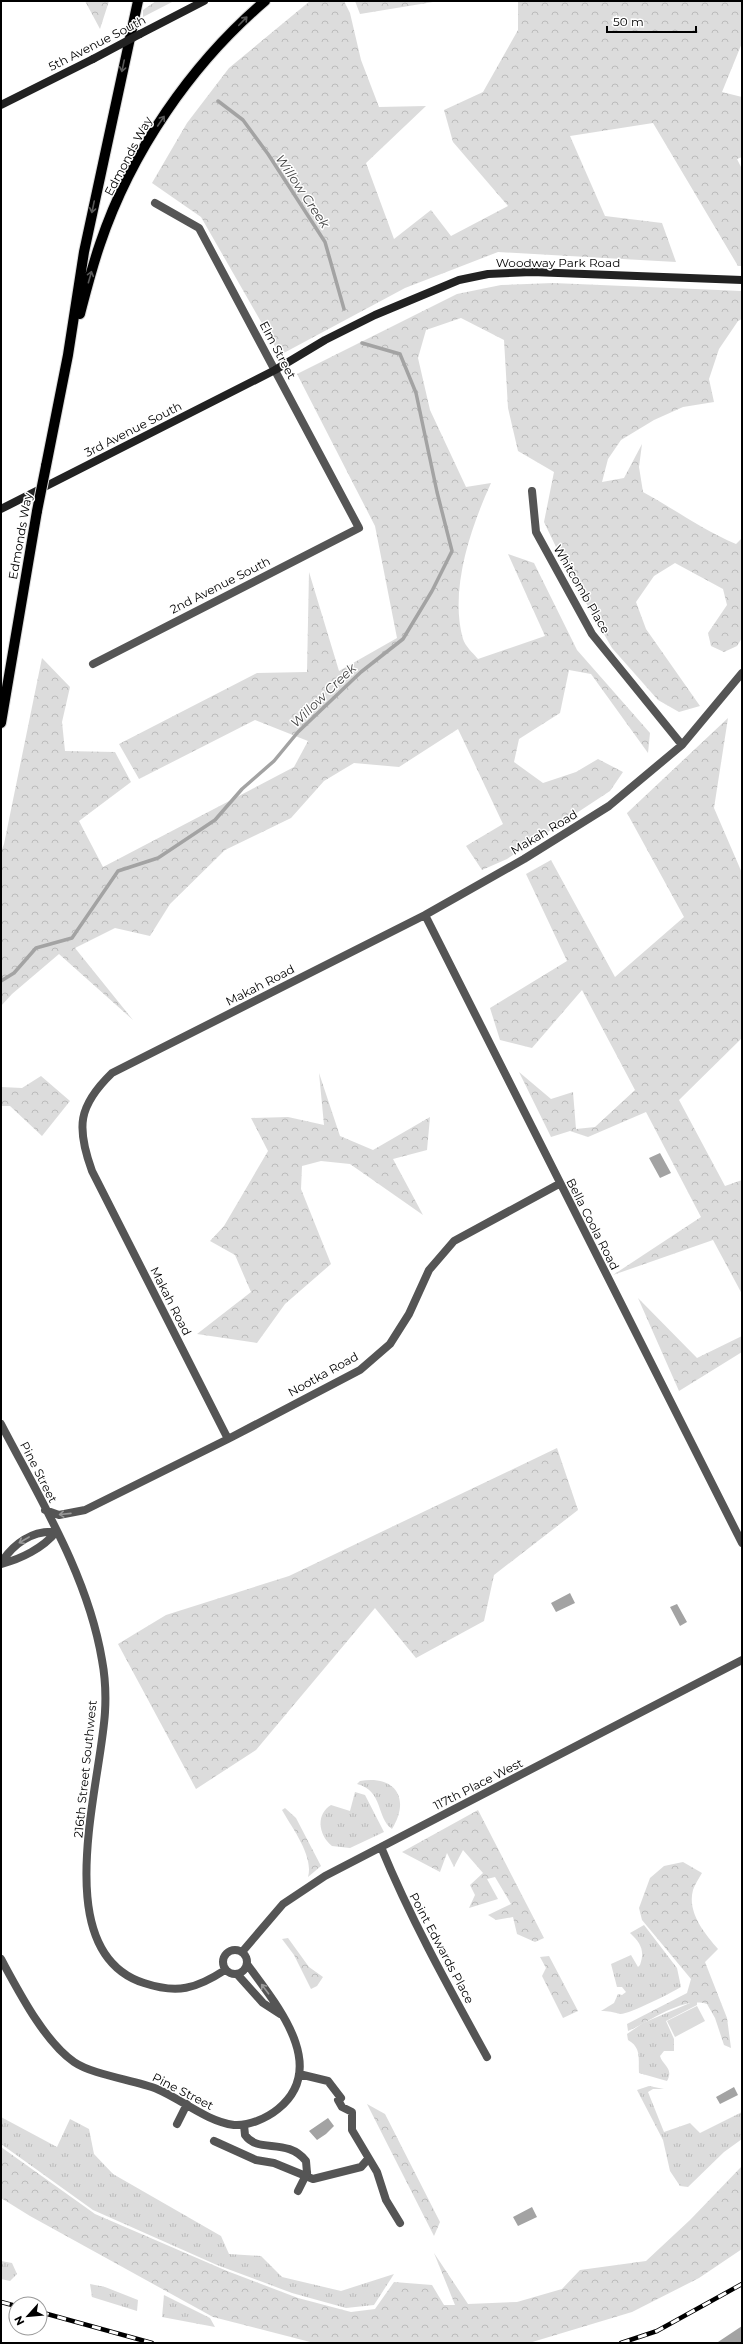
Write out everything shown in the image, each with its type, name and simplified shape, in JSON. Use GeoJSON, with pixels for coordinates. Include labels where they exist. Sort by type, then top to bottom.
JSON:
{"type":"FeatureCollection","features":[{"type":"Feature","properties":{"kind":"main road","name":"Edmonds Way"},"geometry":{"type":"LineString","coordinates":[[1,723],[46,466],[68,355],[84,252],[138,1]]}},
{"type":"Feature","properties":{"kind":"main road","name":"Edmonds Way"},"geometry":{"type":"LineString","coordinates":[[68,355],[100,244],[121,191],[152,134],[189,80],[215,49],[265,1]]}},
{"type":"Feature","properties":{"kind":"street","name":"5th Avenue South"},"geometry":{"type":"LineString","coordinates":[[1,105],[204,1]]}},
{"type":"Feature","properties":{"kind":"street","name":"Elm Street"},"geometry":{"type":"LineString","coordinates":[[155,203],[199,228],[359,528]]}},
{"type":"Feature","properties":{"kind":"street","name":"Woodway Park Road"},"geometry":{"type":"LineString","coordinates":[[275,370],[325,340],[375,315],[430,290],[469,277],[488,274],[532,272],[742,280]]}},
{"type":"Feature","properties":{"kind":"street","name":"3rd Avenue South"},"geometry":{"type":"LineString","coordinates":[[1,509],[275,370]]}},
{"type":"Feature","properties":{"kind":"street","name":"Whitcomb Place"},"geometry":{"type":"LineString","coordinates":[[532,491],[536,532],[592,634],[682,745]]}},
{"type":"Feature","properties":{"kind":"street","name":"2nd Avenue South"},"geometry":{"type":"LineString","coordinates":[[93,664],[359,528]]}},
{"type":"Feature","properties":{"kind":"street","name":"Makah Road"},"geometry":{"type":"LineString","coordinates":[[228,1439],[92,1171],[86,1154],[82,1123],[87,1102],[112,1073],[425,915],[524,859],[609,806],[682,745],[742,673]]}},
{"type":"Feature","properties":{"kind":"street","name":"Bella Coola Road"},"geometry":{"type":"LineString","coordinates":[[425,915],[559,1184],[742,1543]]}},
{"type":"Feature","properties":{"kind":"street","name":"Nootka Road"},"geometry":{"type":"LineString","coordinates":[[46,1510],[60,1515],[85,1510],[228,1439],[360,1370],[390,1344],[409,1314],[429,1270],[454,1241],[559,1184]]}},
{"type":"Feature","properties":{"kind":"street","name":"Pine Street"},"geometry":{"type":"LineString","coordinates":[[1,1424],[56,1532]]}},
{"type":"Feature","properties":{"kind":"street"},"geometry":{"type":"LineString","coordinates":[[1,1564],[10,1549],[38,1532],[56,1532]]}},
{"type":"Feature","properties":{"kind":"street"},"geometry":{"type":"LineString","coordinates":[[1,1564],[15,1560],[43,1544],[56,1532]]}},
{"type":"Feature","properties":{"kind":"street","name":"216th Street Southwest"},"geometry":{"type":"LineString","coordinates":[[56,1532],[77,1576],[96,1626],[103,1662],[105,1712],[87,1850],[86,1889],[90,1919],[99,1945],[114,1966],[133,1980],[163,1990],[186,1989],[207,1982],[225,1970]]}},
{"type":"Feature","properties":{"kind":"street","name":"117th Place West"},"geometry":{"type":"LineString","coordinates":[[242,1952],[283,1904],[325,1876],[742,1660]]}},
{"type":"Feature","properties":{"kind":"street","name":"Point Edwards Place"},"geometry":{"type":"LineString","coordinates":[[381,1847],[400,1894],[429,1952],[487,2057]]}},
{"type":"Feature","properties":{"kind":"street"},"geometry":{"type":"LineString","coordinates":[[247,1964],[244,1971],[237,1974],[230,1974],[225,1970],[222,1962],[226,1954],[232,1950],[242,1952],[246,1958],[247,1964],[274,2001],[291,2028],[300,2054],[299,2074],[294,2089],[283,2105],[274,2112],[244,2125],[246,2135],[256,2144],[285,2146],[296,2152],[306,2161],[307,2173],[298,2191]]}},
{"type":"Feature","properties":{"kind":"street","name":"Pine Street"},"geometry":{"type":"LineString","coordinates":[[1,1959],[38,2020],[57,2046],[74,2062],[86,2069],[158,2090],[187,2104],[214,2120],[244,2125]]}},
{"type":"Feature","properties":{"kind":"street"},"geometry":{"type":"LineString","coordinates":[[237,1974],[263,2003],[281,2014]]}},
{"type":"Feature","properties":{"kind":"street"},"geometry":{"type":"LineString","coordinates":[[299,2074],[331,2084],[341,2098],[338,2100],[342,2107],[352,2112],[352,2130],[377,2172],[386,2200],[400,2223]]}},
{"type":"Feature","properties":{"kind":"street"},"geometry":{"type":"LineString","coordinates":[[179,2121],[187,2104]]}},
{"type":"Feature","properties":{"kind":"street"},"geometry":{"type":"LineString","coordinates":[[214,2141],[256,2160],[274,2163],[313,2179],[361,2167],[368,2159]]}},
{"type":"Feature","properties":{"kind":"green space"},"geometry":{"type":"Polygon","coordinates":[[[85,1],[109,1],[100,29],[85,1]]]}},
{"type":"Feature","properties":{"kind":"green space"},"geometry":{"type":"Polygon","coordinates":[[[156,1],[174,1],[143,17],[143,10],[156,1]]]}},
{"type":"Feature","properties":{"kind":"green space"},"geometry":{"type":"Polygon","coordinates":[[[310,1],[344,1],[350,13],[361,60],[379,107],[426,106],[366,163],[394,239],[431,210],[451,236],[508,206],[453,142],[444,110],[483,92],[518,30],[518,1],[742,1],[742,43],[722,92],[742,97],[742,157],[737,159],[742,169],[742,266],[738,266],[653,123],[570,136],[605,216],[662,223],[676,262],[498,252],[405,288],[280,355],[201,217],[152,183],[187,123],[229,68],[310,1]]]}},
{"type":"Feature","properties":{"kind":"green space"},"geometry":{"type":"Polygon","coordinates":[[[355,1],[439,1],[360,14],[355,1]]]}},
{"type":"Feature","properties":{"kind":"green space"},"geometry":{"type":"Polygon","coordinates":[[[553,283],[742,291],[742,319],[738,321],[719,349],[709,379],[714,402],[683,407],[654,420],[621,440],[608,459],[602,482],[624,478],[642,444],[639,467],[643,492],[700,526],[736,544],[742,538],[742,638],[737,646],[724,652],[711,646],[708,633],[727,605],[723,589],[675,563],[654,576],[636,602],[646,629],[700,706],[679,712],[658,700],[612,648],[567,570],[544,522],[554,472],[518,451],[508,408],[504,340],[461,318],[426,330],[418,358],[430,410],[466,487],[491,483],[476,519],[464,559],[460,580],[459,620],[464,642],[478,659],[545,636],[508,554],[534,563],[577,650],[650,733],[648,753],[591,674],[569,670],[560,713],[519,739],[514,762],[543,783],[576,772],[598,759],[623,772],[610,791],[507,859],[482,870],[466,846],[503,824],[458,729],[399,767],[354,763],[324,781],[291,818],[225,850],[170,904],[150,936],[115,928],[75,948],[133,1020],[59,954],[12,994],[1,1006],[1,852],[4,844],[42,658],[70,687],[62,722],[65,751],[115,752],[131,782],[79,821],[103,867],[294,767],[308,741],[255,720],[139,779],[119,744],[257,673],[307,672],[309,572],[339,671],[397,638],[375,526],[297,374],[457,294],[501,285],[553,283]]]}},
{"type":"Feature","properties":{"kind":"green space"},"geometry":{"type":"Polygon","coordinates":[[[728,718],[714,808],[742,873],[742,1038],[679,1100],[725,1186],[742,1180],[742,1294],[713,1240],[613,1275],[701,1217],[646,1112],[588,1137],[570,1131],[551,1137],[519,1072],[551,1099],[573,1092],[576,1129],[595,1127],[635,1090],[582,990],[532,1048],[500,1040],[490,1008],[567,961],[526,874],[551,860],[615,977],[684,917],[627,813],[728,718]]]}},
{"type":"Feature","properties":{"kind":"green space"},"geometry":{"type":"Polygon","coordinates":[[[319,1073],[340,1136],[373,1150],[430,1117],[427,1150],[393,1159],[423,1215],[350,1164],[321,1161],[302,1166],[301,1189],[331,1264],[285,1304],[257,1343],[197,1334],[251,1292],[235,1255],[210,1241],[224,1226],[268,1151],[251,1118],[288,1117],[324,1125],[319,1073]]]}},
{"type":"Feature","properties":{"kind":"green space"},"geometry":{"type":"Polygon","coordinates":[[[41,1076],[70,1101],[42,1136],[10,1106],[1,1106],[1,1087],[22,1088],[41,1076]]]}},
{"type":"Feature","properties":{"kind":"green space"},"geometry":{"type":"Polygon","coordinates":[[[638,1298],[697,1358],[742,1336],[742,1352],[679,1391],[638,1298]]]}},
{"type":"Feature","properties":{"kind":"green space"},"geometry":{"type":"Polygon","coordinates":[[[557,1448],[578,1510],[494,1575],[484,1621],[416,1658],[375,1608],[256,1750],[196,1789],[118,1644],[166,1615],[289,1576],[557,1448]]]}},
{"type":"Feature","properties":{"kind":"green space"},"geometry":{"type":"Polygon","coordinates":[[[372,1780],[382,1782],[391,1785],[396,1791],[400,1808],[398,1818],[392,1829],[387,1824],[372,1792],[366,1787],[357,1784],[360,1781],[372,1780]]]}},
{"type":"Feature","properties":{"kind":"green space"},"geometry":{"type":"Polygon","coordinates":[[[355,1792],[365,1795],[384,1832],[350,1848],[332,1846],[324,1837],[322,1831],[321,1820],[323,1814],[331,1805],[350,1811],[355,1792]]]}},
{"type":"Feature","properties":{"kind":"green space"},"geometry":{"type":"Polygon","coordinates":[[[285,1808],[296,1818],[321,1866],[308,1877],[308,1860],[305,1851],[282,1810],[285,1808]]]}},
{"type":"Feature","properties":{"kind":"green space"},"geometry":{"type":"Polygon","coordinates":[[[478,1810],[544,1938],[535,1942],[517,1934],[513,1917],[496,1920],[488,1915],[511,1904],[495,1877],[487,1879],[498,1899],[469,1908],[475,1895],[470,1885],[483,1873],[463,1850],[454,1867],[447,1853],[440,1872],[402,1852],[478,1810]]]}},
{"type":"Feature","properties":{"kind":"green space"},"geometry":{"type":"Polygon","coordinates":[[[683,1862],[702,1873],[693,1890],[692,1906],[702,1929],[718,1949],[705,1962],[727,2018],[731,2048],[724,2045],[715,2018],[707,2004],[698,2002],[678,2006],[628,2031],[627,2024],[687,1993],[691,1979],[642,1920],[639,1908],[650,1878],[664,1866],[683,1862]]]}},
{"type":"Feature","properties":{"kind":"green space"},"geometry":{"type":"Polygon","coordinates":[[[644,1925],[677,1968],[681,1987],[632,2011],[620,2014],[601,2011],[614,2003],[618,1994],[622,1995],[626,1992],[622,1987],[617,1987],[611,1964],[631,1955],[638,1967],[640,1965],[642,1951],[637,1940],[630,1933],[644,1925]]]}},
{"type":"Feature","properties":{"kind":"green space"},"geometry":{"type":"Polygon","coordinates":[[[288,1938],[309,1967],[323,1977],[317,1986],[311,1989],[294,1955],[282,1939],[288,1938]]]}},
{"type":"Feature","properties":{"kind":"green space"},"geometry":{"type":"Polygon","coordinates":[[[549,1956],[578,2011],[563,2018],[542,1976],[546,1968],[540,1957],[549,1956]]]}},
{"type":"Feature","properties":{"kind":"green space"},"geometry":{"type":"Polygon","coordinates":[[[697,2000],[697,2005],[666,2021],[674,2039],[674,2051],[664,2051],[660,2056],[669,2070],[669,2077],[667,2081],[639,2073],[639,2059],[637,2050],[628,2040],[627,2034],[643,2023],[697,2000]]]}},
{"type":"Feature","properties":{"kind":"green space"},"geometry":{"type":"Polygon","coordinates":[[[697,2006],[705,2021],[675,2037],[667,2021],[697,2006]]]}},
{"type":"Feature","properties":{"kind":"green space"},"geometry":{"type":"Polygon","coordinates":[[[649,2086],[664,2089],[653,2089],[648,2092],[664,2132],[690,2123],[700,2133],[742,2112],[742,2139],[724,2152],[688,2187],[680,2186],[670,2171],[663,2140],[637,2090],[649,2086]]]}},
{"type":"Feature","properties":{"kind":"green space"},"geometry":{"type":"Polygon","coordinates":[[[367,2104],[385,2114],[440,2222],[434,2236],[367,2104]]]}},
{"type":"Feature","properties":{"kind":"green space"},"geometry":{"type":"Polygon","coordinates":[[[1,2117],[57,2147],[70,2119],[89,2129],[94,2154],[113,2174],[221,2236],[229,2254],[261,2256],[282,2277],[341,2291],[394,2274],[374,2305],[346,2308],[292,2293],[217,2265],[93,2210],[1,2144],[1,2117]]]}},
{"type":"Feature","properties":{"kind":"green space"},"geometry":{"type":"Polygon","coordinates":[[[1,2147],[95,2214],[227,2271],[298,2298],[351,2312],[375,2309],[394,2282],[432,2285],[444,2305],[455,2305],[434,2253],[468,2304],[517,2302],[562,2289],[580,2270],[646,2261],[690,2220],[742,2166],[742,2249],[699,2278],[632,2312],[529,2343],[314,2343],[213,2317],[30,2216],[1,2198],[1,2147]]]}},
{"type":"Feature","properties":{"kind":"green space"},"geometry":{"type":"Polygon","coordinates":[[[1,2261],[12,2263],[17,2274],[10,2281],[1,2279],[1,2261]]]}},
{"type":"Feature","properties":{"kind":"green space"},"geometry":{"type":"Polygon","coordinates":[[[90,2284],[105,2287],[138,2300],[137,2311],[92,2297],[90,2284]]]}},
{"type":"Feature","properties":{"kind":"green space"},"geometry":{"type":"Polygon","coordinates":[[[164,2295],[210,2318],[215,2327],[162,2317],[164,2295]]]}},
{"type":"Feature","properties":{"kind":"shaded area"},"geometry":{"type":"Polygon","coordinates":[[[660,1153],[671,1173],[660,1178],[649,1158],[660,1153]]]}},
{"type":"Feature","properties":{"kind":"shaded area"},"geometry":{"type":"Polygon","coordinates":[[[570,1593],[575,1603],[556,1612],[551,1603],[570,1593]]]}},
{"type":"Feature","properties":{"kind":"shaded area"},"geometry":{"type":"Polygon","coordinates":[[[677,1604],[687,1622],[680,1626],[670,1607],[677,1604]]]}},
{"type":"Feature","properties":{"kind":"shaded area"},"geometry":{"type":"Polygon","coordinates":[[[734,2087],[738,2095],[720,2104],[716,2097],[734,2087]]]}},
{"type":"Feature","properties":{"kind":"shaded area"},"geometry":{"type":"Polygon","coordinates":[[[328,2118],[334,2126],[317,2140],[309,2131],[328,2118]]]}},
{"type":"Feature","properties":{"kind":"shaded area"},"geometry":{"type":"Polygon","coordinates":[[[532,2207],[537,2217],[518,2226],[513,2217],[532,2207]]]}},
{"type":"Feature","properties":{"kind":"shaded area"},"geometry":{"type":"Polygon","coordinates":[[[742,2326],[742,2343],[716,2343],[718,2342],[742,2326]]]}},
{"type":"Feature","properties":{"kind":"waterway","name":"Willow Creek"},"geometry":{"type":"LineString","coordinates":[[218,101],[243,120],[268,154],[325,242],[344,309]]}},
{"type":"Feature","properties":{"kind":"waterway","name":"Willow Creek"},"geometry":{"type":"LineString","coordinates":[[1,981],[14,973],[36,948],[72,938],[118,871],[158,858],[215,820],[242,789],[274,761],[298,732],[361,672],[403,639],[432,591],[452,551],[437,492],[416,393],[400,354],[362,343]]}},
{"type":"Feature","properties":{"kind":"railway"},"geometry":{"type":"LineString","coordinates":[[621,2343],[657,2331],[742,2284]]}},
{"type":"Feature","properties":{"kind":"railway"},"geometry":{"type":"LineString","coordinates":[[1,2302],[8,2304]]}},
{"type":"Feature","properties":{"kind":"railway"},"geometry":{"type":"LineString","coordinates":[[48,2314],[152,2343]]}}]}
